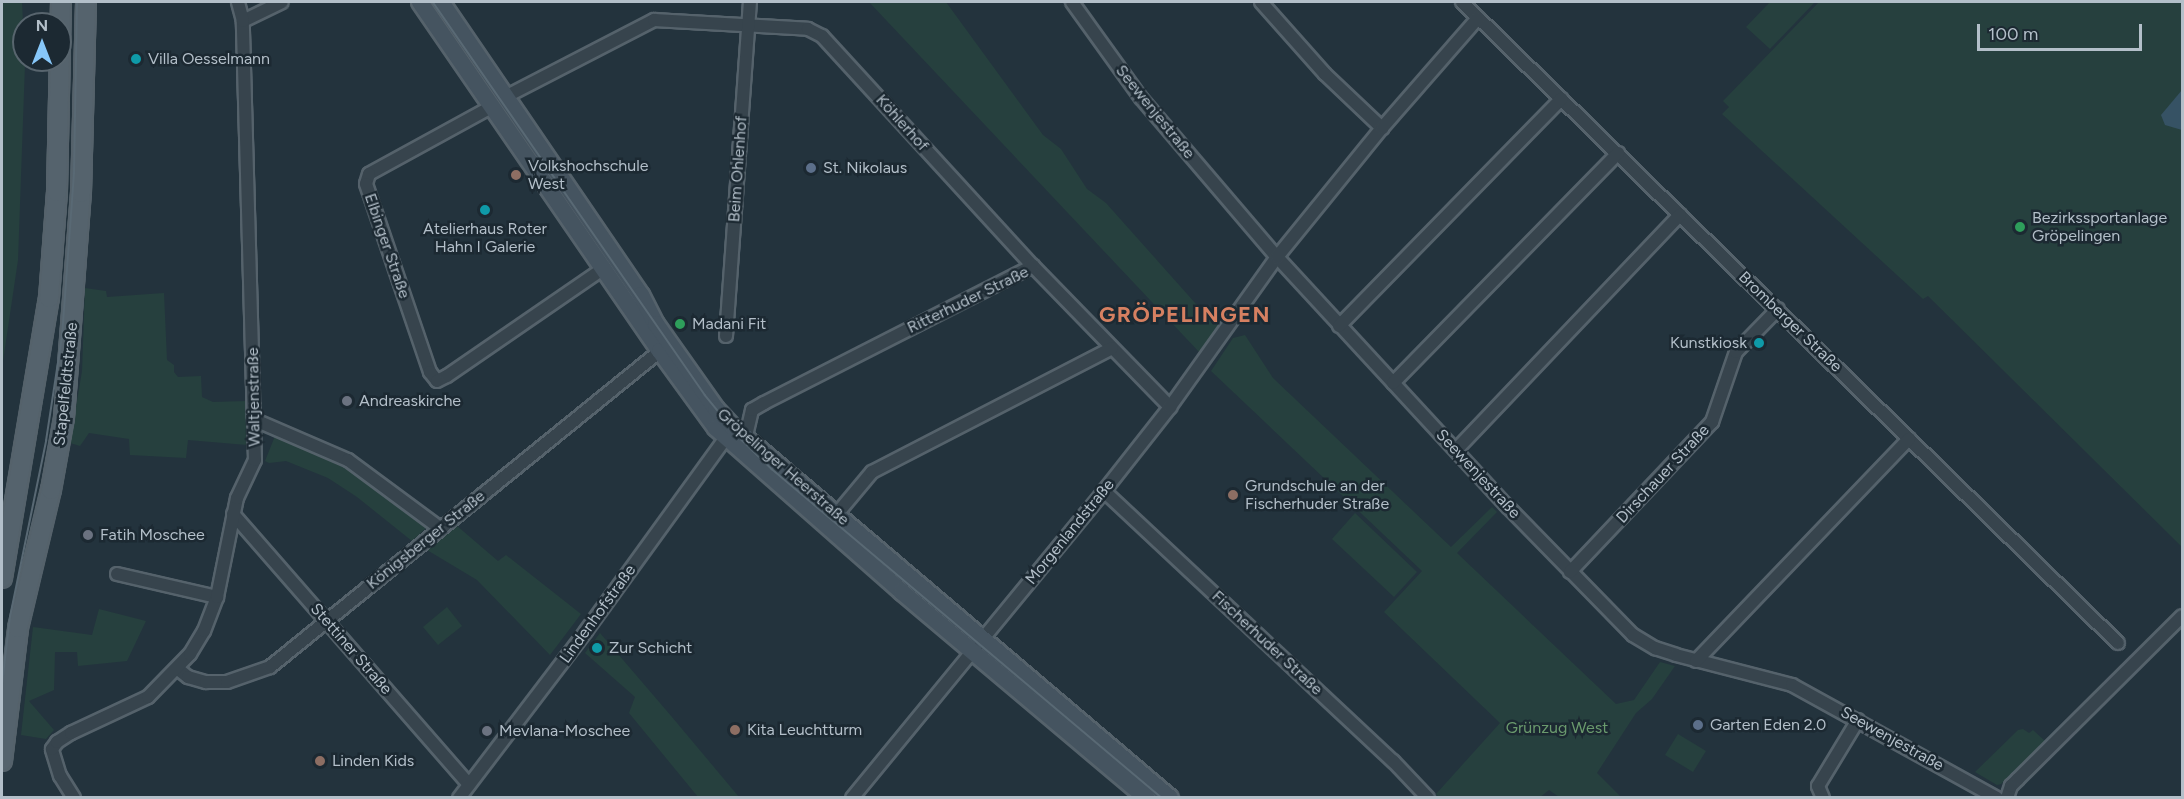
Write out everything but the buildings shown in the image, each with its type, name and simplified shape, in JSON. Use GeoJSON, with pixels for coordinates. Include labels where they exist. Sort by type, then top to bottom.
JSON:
{"type":"FeatureCollection","features":[{"type":"Feature","properties":{"kind":"main road","name":"Stapelfeldtstraße"},"geometry":{"type":"LineString","coordinates":[[2,578],[49,298],[57,192],[61,2]]}},
{"type":"Feature","properties":{"kind":"main road","name":"Stapelfeldtstraße"},"geometry":{"type":"LineString","coordinates":[[2,761],[18,628],[51,490],[64,418],[81,193],[86,2]]}},
{"type":"Feature","properties":{"kind":"main road","name":"Gröpelinger Heerstraße"},"geometry":{"type":"LineString","coordinates":[[443,2],[499,101],[604,268],[705,416],[735,434],[836,515],[1147,798]]}},
{"type":"Feature","properties":{"kind":"main road","name":"Gröpelinger Heerstraße"},"geometry":{"type":"LineString","coordinates":[[424,7],[499,101],[622,267],[656,324],[735,434],[902,592],[978,644],[1170,798]]}},
{"type":"Feature","properties":{"kind":"street","name":"Waltjenstraße"},"geometry":{"type":"LineString","coordinates":[[74,798],[60,776],[52,749],[57,742],[148,697],[178,669],[204,631],[217,597],[237,498],[255,460],[243,21],[238,2]]}},
{"type":"Feature","properties":{"kind":"street"},"geometry":{"type":"LineString","coordinates":[[243,21],[282,2]]}},
{"type":"Feature","properties":{"kind":"street"},"geometry":{"type":"LineString","coordinates":[[424,7],[443,2]]}},
{"type":"Feature","properties":{"kind":"street","name":"Beim Ohlenhof"},"geometry":{"type":"LineString","coordinates":[[726,336],[750,2]]}},
{"type":"Feature","properties":{"kind":"street","name":"Seewenjestraße"},"geometry":{"type":"LineString","coordinates":[[1072,2],[1141,98],[1277,257],[1570,572],[1633,635],[1655,648],[1792,686],[1858,720],[1997,798]]}},
{"type":"Feature","properties":{"kind":"street"},"geometry":{"type":"LineString","coordinates":[[1261,2],[1325,74],[1382,128]]}},
{"type":"Feature","properties":{"kind":"street","name":"Bromberger Straße"},"geometry":{"type":"LineString","coordinates":[[1462,2],[2118,643]]}},
{"type":"Feature","properties":{"kind":"street","name":"Morgenlandstraße"},"geometry":{"type":"LineString","coordinates":[[852,798],[1170,407],[1277,257],[1382,128],[1478,18]]}},
{"type":"Feature","properties":{"kind":"street","name":"Köhlerhof"},"geometry":{"type":"LineString","coordinates":[[499,101],[654,20],[808,29],[822,36],[1033,266]]}},
{"type":"Feature","properties":{"kind":"street"},"geometry":{"type":"LineString","coordinates":[[1339,326],[1561,99]]}},
{"type":"Feature","properties":{"kind":"street","name":"Elbinger Straße"},"geometry":{"type":"LineString","coordinates":[[499,101],[369,174],[366,184],[430,372],[437,381],[604,268]]}},
{"type":"Feature","properties":{"kind":"street"},"geometry":{"type":"LineString","coordinates":[[1393,383],[1617,153]]}},
{"type":"Feature","properties":{"kind":"street"},"geometry":{"type":"LineString","coordinates":[[1456,450],[1680,215]]}},
{"type":"Feature","properties":{"kind":"street","name":"Ritterhuder Straße"},"geometry":{"type":"LineString","coordinates":[[735,434],[752,410],[764,403],[1033,266],[1170,407]]}},
{"type":"Feature","properties":{"kind":"street","name":"Dirschauer Straße"},"geometry":{"type":"LineString","coordinates":[[1570,572],[1712,423],[1736,352],[1778,309]]}},
{"type":"Feature","properties":{"kind":"street"},"geometry":{"type":"LineString","coordinates":[[836,515],[872,472],[1112,348]]}},
{"type":"Feature","properties":{"kind":"street","name":"Königsberger Straße"},"geometry":{"type":"LineString","coordinates":[[178,669],[188,676],[206,682],[227,682],[242,679],[270,667],[660,351]]}},
{"type":"Feature","properties":{"kind":"street"},"geometry":{"type":"LineString","coordinates":[[255,420],[348,460],[440,528]]}},
{"type":"Feature","properties":{"kind":"street","name":"Lindenhofstraße"},"geometry":{"type":"LineString","coordinates":[[459,798],[735,434]]}},
{"type":"Feature","properties":{"kind":"street"},"geometry":{"type":"LineString","coordinates":[[1696,661],[1909,439]]}},
{"type":"Feature","properties":{"kind":"street","name":"Fischerhuder Straße"},"geometry":{"type":"LineString","coordinates":[[1104,491],[1393,761],[1428,798]]}},
{"type":"Feature","properties":{"kind":"street","name":"Stettiner Straße"},"geometry":{"type":"LineString","coordinates":[[233,514],[469,785]]}},
{"type":"Feature","properties":{"kind":"street"},"geometry":{"type":"LineString","coordinates":[[117,574],[217,597]]}},
{"type":"Feature","properties":{"kind":"street"},"geometry":{"type":"LineString","coordinates":[[2007,798],[2011,786],[2182,616]]}},
{"type":"Feature","properties":{"kind":"street"},"geometry":{"type":"LineString","coordinates":[[1823,798],[1818,786],[1858,720]]}},
{"type":"Feature","properties":{"kind":"green space"},"geometry":{"type":"Polygon","coordinates":[[[2,2],[22,2],[22,12],[12,12],[12,72],[25,72],[18,260],[2,368],[2,2]]]}},
{"type":"Feature","properties":{"kind":"green space"},"geometry":{"type":"Polygon","coordinates":[[[869,2],[946,2],[1043,135],[1061,149],[1087,189],[1106,203],[1196,304],[1221,322],[1200,353],[869,2]]]}},
{"type":"Feature","properties":{"kind":"green space"},"geometry":{"type":"Polygon","coordinates":[[[1770,2],[1815,2],[1770,49],[1746,27],[1770,2]]]}},
{"type":"Feature","properties":{"kind":"green space","name":"Bezirkssportanlage Gröpelingen"},"geometry":{"type":"Polygon","coordinates":[[[1819,2],[2182,2],[2182,547],[1928,296],[1923,299],[1722,114],[1729,107],[1723,101],[1819,2]]]}},
{"type":"Feature","properties":{"kind":"green space"},"geometry":{"type":"Polygon","coordinates":[[[85,288],[106,291],[107,297],[164,293],[167,360],[174,365],[174,372],[178,377],[201,376],[202,397],[213,402],[246,401],[247,445],[188,440],[186,458],[130,455],[129,439],[89,433],[80,446],[70,443],[82,371],[85,288]]]}},
{"type":"Feature","properties":{"kind":"green space","name":"Grünzug West"},"geometry":{"type":"Polygon","coordinates":[[[1245,335],[1273,378],[1451,547],[1492,507],[1497,512],[1457,553],[1616,704],[1634,700],[1660,662],[1675,666],[1652,699],[1636,713],[1597,773],[1621,797],[1559,797],[1549,790],[1539,798],[1439,798],[1436,794],[1500,723],[1384,612],[1422,571],[1211,371],[1233,338],[1245,335]]]}},
{"type":"Feature","properties":{"kind":"green space"},"geometry":{"type":"Polygon","coordinates":[[[275,436],[347,469],[426,528],[412,541],[357,497],[328,478],[286,461],[269,463],[265,461],[275,436]]]}},
{"type":"Feature","properties":{"kind":"green space"},"geometry":{"type":"Polygon","coordinates":[[[1355,513],[1417,572],[1394,597],[1332,539],[1355,513]]]}},
{"type":"Feature","properties":{"kind":"green space"},"geometry":{"type":"Polygon","coordinates":[[[456,525],[498,561],[506,555],[581,614],[550,655],[477,580],[427,550],[456,525]]]}},
{"type":"Feature","properties":{"kind":"green space"},"geometry":{"type":"Polygon","coordinates":[[[447,607],[462,626],[438,645],[423,627],[447,607]]]}},
{"type":"Feature","properties":{"kind":"green space"},"geometry":{"type":"Polygon","coordinates":[[[99,609],[146,621],[127,661],[78,666],[77,652],[55,652],[54,690],[29,701],[54,730],[46,739],[21,735],[33,627],[92,635],[99,609]]]}},
{"type":"Feature","properties":{"kind":"green space"},"geometry":{"type":"Polygon","coordinates":[[[600,633],[739,797],[698,797],[629,713],[635,697],[585,653],[600,633]]]}},
{"type":"Feature","properties":{"kind":"green space"},"geometry":{"type":"Polygon","coordinates":[[[2023,729],[2029,733],[2033,730],[2045,741],[2001,784],[1997,785],[1975,772],[2018,730],[2023,729]]]}},
{"type":"Feature","properties":{"kind":"green space"},"geometry":{"type":"Polygon","coordinates":[[[1678,734],[1706,751],[1693,772],[1665,755],[1678,734]]]}},
{"type":"Feature","properties":{"kind":"water"},"geometry":{"type":"Polygon","coordinates":[[[2182,90],[2182,130],[2165,125],[2161,115],[2182,90]]]}},
{"type":"Feature","properties":{"kind":"tram line"},"geometry":{"type":"LineString","coordinates":[[2,684],[10,617],[46,441],[62,337],[74,174],[77,2]]}},
{"type":"Feature","properties":{"kind":"tram line"},"geometry":{"type":"LineString","coordinates":[[433,2],[705,395],[742,440],[772,469],[1162,798]]}},
{"type":"Feature","properties":{"kind":"place","name":"Villa Oesselmann"},"geometry":{"type":"Point","coordinates":[136,59]}},
{"type":"Feature","properties":{"kind":"place","name":"St. Nikolaus"},"geometry":{"type":"Point","coordinates":[811,168]}},
{"type":"Feature","properties":{"kind":"place","name":"Volkshochschule West"},"geometry":{"type":"Point","coordinates":[516,175]}},
{"type":"Feature","properties":{"kind":"place","name":"Atelierhaus Roter Hahn I Galerie"},"geometry":{"type":"Point","coordinates":[485,210]}},
{"type":"Feature","properties":{"kind":"place","name":"Bezirkssportanlage Gröpelingen"},"geometry":{"type":"Point","coordinates":[2020,227]}},
{"type":"Feature","properties":{"kind":"place","name":"Madani Fit"},"geometry":{"type":"Point","coordinates":[680,324]}},
{"type":"Feature","properties":{"kind":"place","name":"Kunstkiosk"},"geometry":{"type":"Point","coordinates":[1759,343]}},
{"type":"Feature","properties":{"kind":"place","name":"Andreaskirche"},"geometry":{"type":"Point","coordinates":[347,401]}},
{"type":"Feature","properties":{"kind":"place","name":"Grundschule an der Fischerhuder Straße"},"geometry":{"type":"Point","coordinates":[1233,495]}},
{"type":"Feature","properties":{"kind":"place","name":"Fatih Moschee"},"geometry":{"type":"Point","coordinates":[88,535]}},
{"type":"Feature","properties":{"kind":"place","name":"Zur Schicht"},"geometry":{"type":"Point","coordinates":[597,648]}},
{"type":"Feature","properties":{"kind":"place","name":"Garten Eden 2.0"},"geometry":{"type":"Point","coordinates":[1698,725]}},
{"type":"Feature","properties":{"kind":"place","name":"Kita Leuchtturm"},"geometry":{"type":"Point","coordinates":[735,730]}},
{"type":"Feature","properties":{"kind":"place","name":"Mevlana-Moschee"},"geometry":{"type":"Point","coordinates":[487,731]}},
{"type":"Feature","properties":{"kind":"place","name":"Linden Kids"},"geometry":{"type":"Point","coordinates":[320,761]}},
{"type":"Feature","properties":{"kind":"district","name":"GRÖPELINGEN"},"geometry":{"type":"Point","coordinates":[1185,315]}}]}
